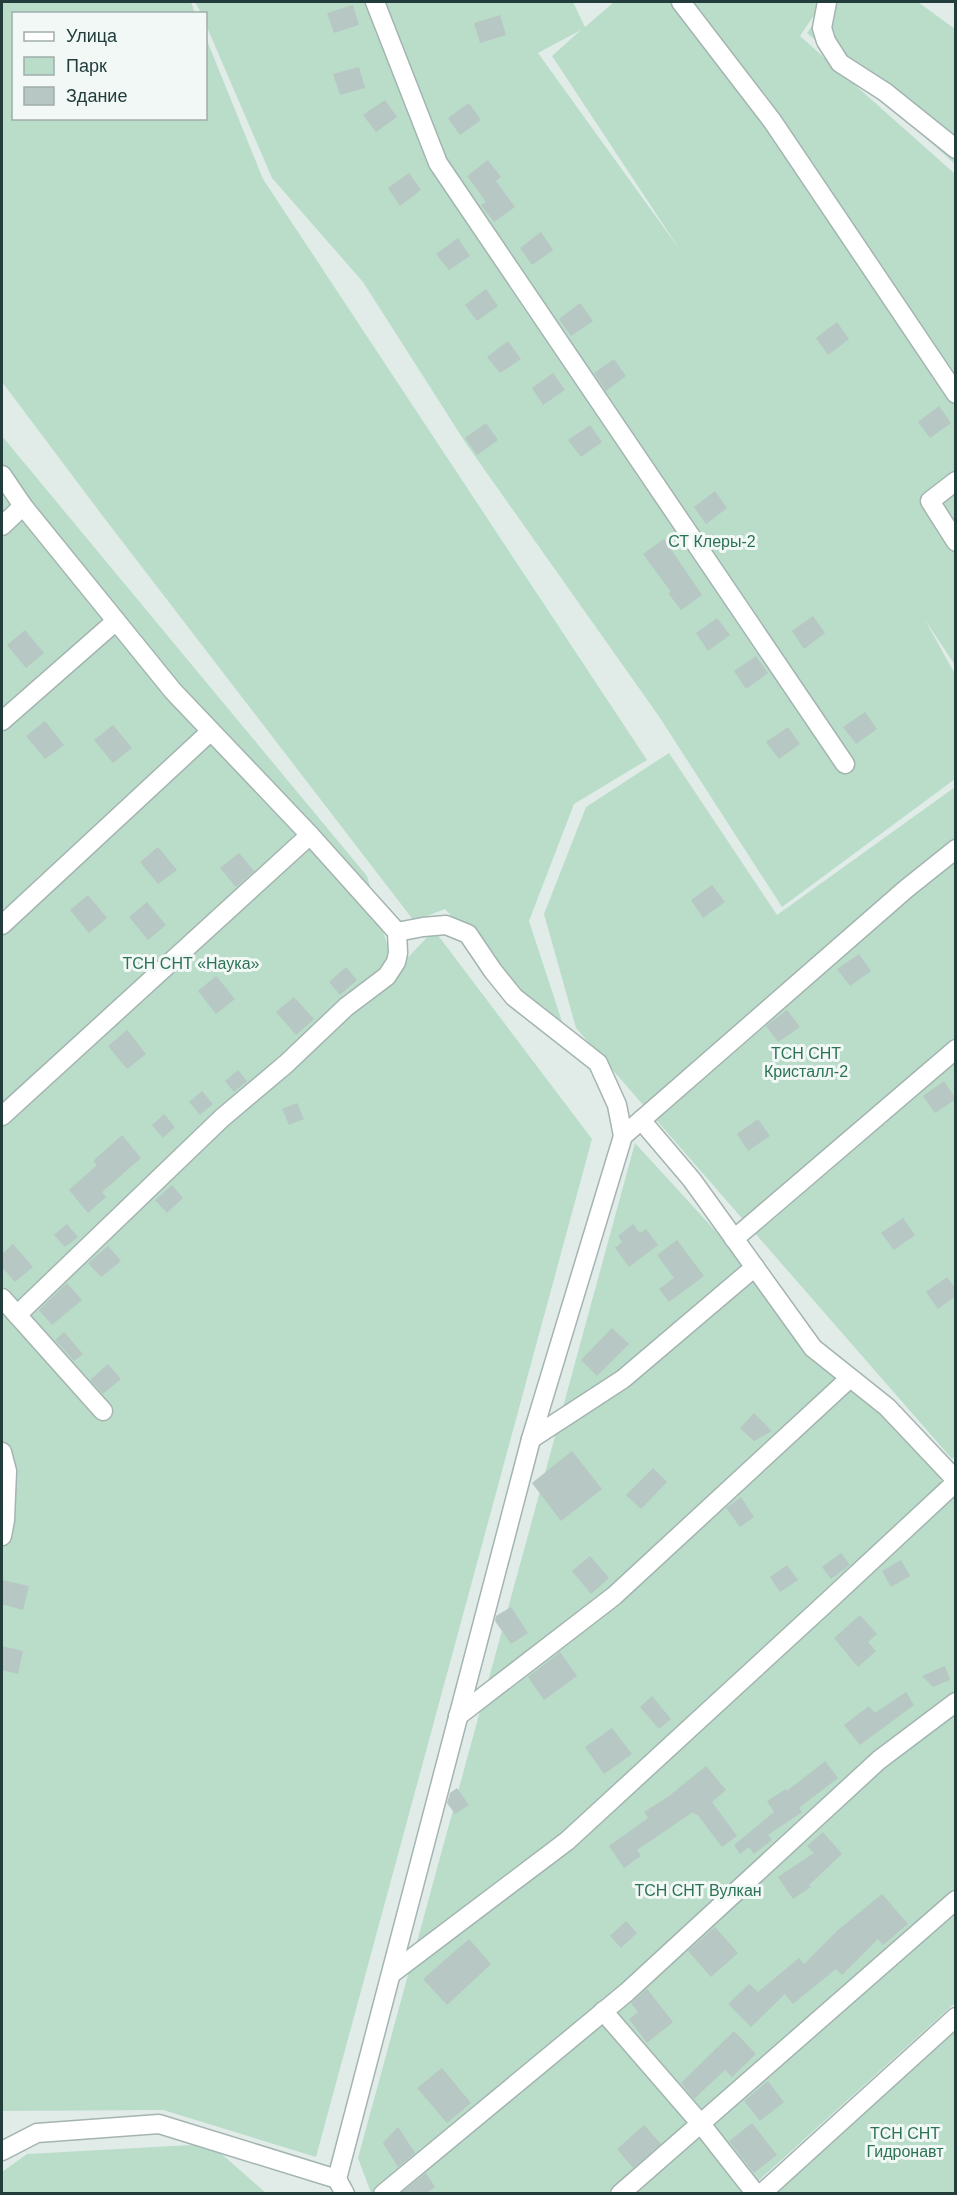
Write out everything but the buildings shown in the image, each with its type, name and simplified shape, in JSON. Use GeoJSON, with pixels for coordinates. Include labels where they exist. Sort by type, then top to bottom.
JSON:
{"type":"FeatureCollection","features":[{"type":"Feature","properties":{"kind":"street"},"geometry":{"type":"LineString","coordinates":[[375,2],[438,163],[845,764]]}},
{"type":"Feature","properties":{"kind":"street"},"geometry":{"type":"LineString","coordinates":[[681,2],[773,122],[956,394]]}},
{"type":"Feature","properties":{"kind":"street"},"geometry":{"type":"LineString","coordinates":[[827,2],[822,28],[826,41],[840,63],[885,92],[956,149]]}},
{"type":"Feature","properties":{"kind":"street"},"geometry":{"type":"LineString","coordinates":[[2,475],[23,506],[173,691],[310,835],[397,932],[398,953],[396,962],[387,976],[346,1007],[286,1064],[222,1118],[17,1315]]}},
{"type":"Feature","properties":{"kind":"street"},"geometry":{"type":"LineString","coordinates":[[956,481],[930,501],[956,542]]}},
{"type":"Feature","properties":{"kind":"street"},"geometry":{"type":"LineString","coordinates":[[2,526],[23,506]]}},
{"type":"Feature","properties":{"kind":"street"},"geometry":{"type":"LineString","coordinates":[[2,721],[116,621]]}},
{"type":"Feature","properties":{"kind":"street"},"geometry":{"type":"LineString","coordinates":[[2,925],[211,731]]}},
{"type":"Feature","properties":{"kind":"street"},"geometry":{"type":"LineString","coordinates":[[2,1116],[310,835]]}},
{"type":"Feature","properties":{"kind":"street"},"geometry":{"type":"LineString","coordinates":[[623,1136],[906,889],[956,849]]}},
{"type":"Feature","properties":{"kind":"street"},"geometry":{"type":"LineString","coordinates":[[2,2151],[38,2133],[159,2124],[341,2186],[391,1974],[531,1439],[623,1136],[616,1105],[598,1063],[514,997],[468,934],[446,925],[397,932]]}},
{"type":"Feature","properties":{"kind":"street"},"geometry":{"type":"LineString","coordinates":[[734,1239],[956,1049]]}},
{"type":"Feature","properties":{"kind":"street"},"geometry":{"type":"LineString","coordinates":[[391,1974],[567,1841],[956,1481],[887,1407],[813,1348],[692,1180],[641,1120]]}},
{"type":"Feature","properties":{"kind":"street"},"geometry":{"type":"LineString","coordinates":[[531,1439],[623,1379],[755,1268]]}},
{"type":"Feature","properties":{"kind":"street"},"geometry":{"type":"LineString","coordinates":[[2,1298],[103,1411]]}},
{"type":"Feature","properties":{"kind":"street"},"geometry":{"type":"LineString","coordinates":[[459,1716],[614,1596],[850,1378]]}},
{"type":"Feature","properties":{"kind":"street"},"geometry":{"type":"LineString","coordinates":[[2,1452],[8,1471],[2,1536]]}},
{"type":"Feature","properties":{"kind":"street"},"geometry":{"type":"LineString","coordinates":[[383,2193],[603,2012],[879,1760],[956,1702]]}},
{"type":"Feature","properties":{"kind":"street"},"geometry":{"type":"LineString","coordinates":[[620,2193],[956,1900]]}},
{"type":"Feature","properties":{"kind":"street"},"geometry":{"type":"LineString","coordinates":[[603,2012],[758,2193],[956,2017]]}},
{"type":"Feature","properties":{"kind":"green space"},"geometry":{"type":"Polygon","coordinates":[[[2,2],[191,2],[195,12],[12,12],[12,120],[207,120],[207,40],[263,179],[647,760],[574,804],[529,921],[570,1046],[445,909],[414,921],[2,382],[2,2]]]}},
{"type":"Feature","properties":{"kind":"green space","name":"СТ Клеры-2"},"geometry":{"type":"Polygon","coordinates":[[[195,2],[573,2],[585,27],[614,2],[823,2],[800,36],[955,174],[955,665],[925,620],[955,674],[955,779],[782,907],[658,715],[467,445],[363,282],[272,178],[207,27],[207,12],[200,12],[195,2]],[[581,30],[538,53],[680,250],[552,56],[581,30]]]}},
{"type":"Feature","properties":{"kind":"green space"},"geometry":{"type":"Polygon","coordinates":[[[829,2],[918,2],[955,29],[955,164],[807,33],[829,2]]]}},
{"type":"Feature","properties":{"kind":"green space","name":"ТСН СНТ «Наука»"},"geometry":{"type":"Polygon","coordinates":[[[2,436],[367,876],[395,971],[434,930],[592,1139],[316,2157],[163,2110],[2,2111],[2,436]]]}},
{"type":"Feature","properties":{"kind":"green space","name":"ТСН СНТ Кристалл-2"},"geometry":{"type":"Polygon","coordinates":[[[669,753],[777,915],[955,787],[956,1455],[952,1459],[576,1028],[544,914],[586,807],[669,753]]]}},
{"type":"Feature","properties":{"kind":"green space","name":"ТСН СНТ Вулкан"},"geometry":{"type":"Polygon","coordinates":[[[635,1143],[940,1476],[946,1504],[955,1496],[955,2003],[745,2193],[371,2193],[358,2158],[635,1143]]]}},
{"type":"Feature","properties":{"kind":"green space","name":"ТСН СНТ Гидронавт"},"geometry":{"type":"Polygon","coordinates":[[[955,2031],[955,2193],[774,2193],[955,2031]]]}},
{"type":"Feature","properties":{"kind":"green space"},"geometry":{"type":"Polygon","coordinates":[[[210,2144],[266,2193],[2,2193],[2,2172],[27,2154],[210,2144]]]}}]}
